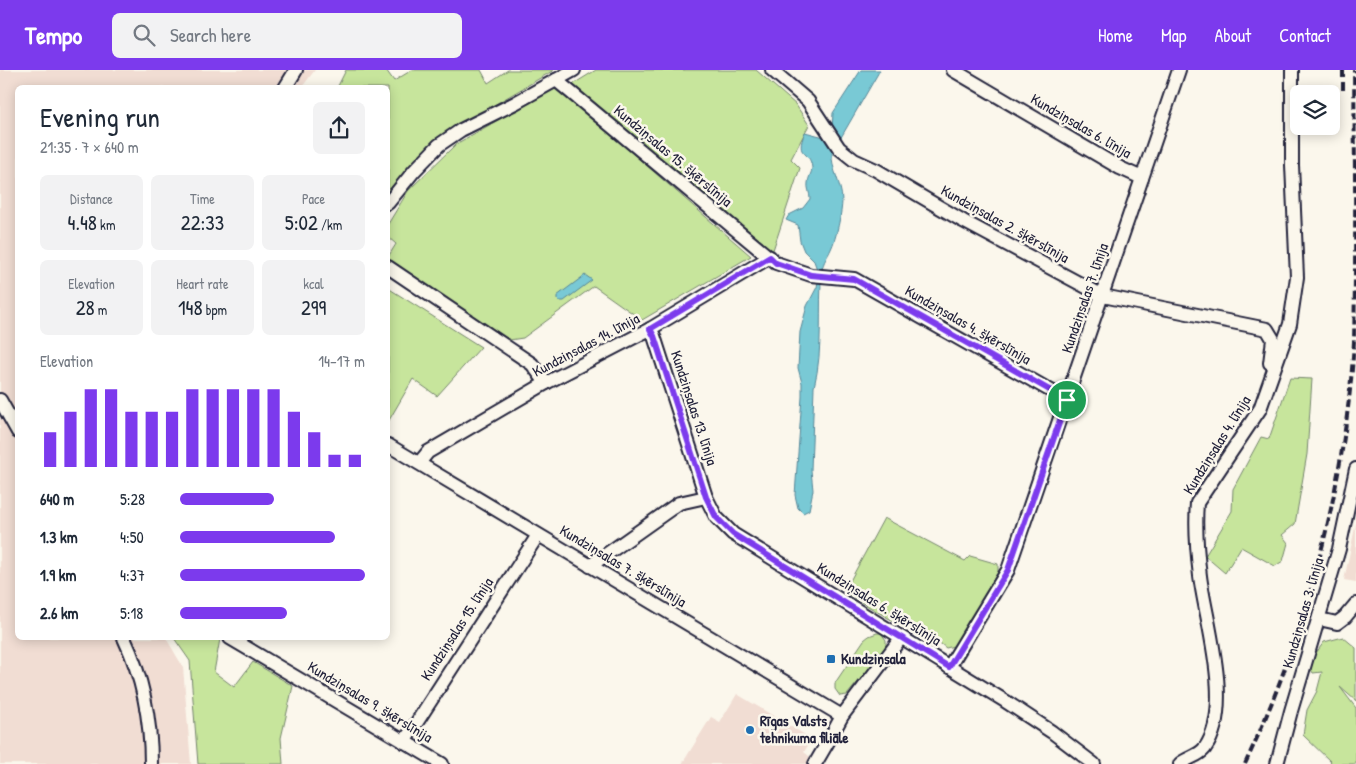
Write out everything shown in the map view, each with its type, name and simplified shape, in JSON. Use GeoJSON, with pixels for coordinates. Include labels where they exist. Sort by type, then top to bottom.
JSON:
{"type":"FeatureCollection","features":[{"type":"Feature","properties":{"kind":"street"},"geometry":{"type":"LineString","coordinates":[[288,85],[296,70]]}},
{"type":"Feature","properties":{"kind":"street"},"geometry":{"type":"LineString","coordinates":[[390,201],[439,145],[461,130],[574,70]]}},
{"type":"Feature","properties":{"kind":"street","name":"Kundziņsalas 2. šķērslīnija"},"geometry":{"type":"LineString","coordinates":[[772,70],[808,101],[839,148],[854,160],[876,170],[1102,296],[1267,329],[1273,339],[1269,367],[1271,380]]}},
{"type":"Feature","properties":{"kind":"street","name":"Kundziņsalas 6. līnija"},"geometry":{"type":"LineString","coordinates":[[953,70],[1120,168],[1142,178]]}},
{"type":"Feature","properties":{"kind":"street","name":"Kundziņsalas 7. līnija"},"geometry":{"type":"LineString","coordinates":[[949,667],[1008,570],[1179,70]]}},
{"type":"Feature","properties":{"kind":"street","name":"Kundziņsalas 4. līnija"},"geometry":{"type":"LineString","coordinates":[[1180,764],[1199,755],[1206,746],[1212,734],[1218,708],[1219,689],[1200,576],[1196,520],[1198,503],[1260,408],[1290,324],[1298,277],[1292,165],[1292,70]]}},
{"type":"Feature","properties":{"kind":"street","name":"Kundziņsalas 15. šķērslīnija"},"geometry":{"type":"LineString","coordinates":[[556,80],[776,263],[811,275],[854,279]]}},
{"type":"Feature","properties":{"kind":"street","name":"Kundziņsalas 14. līnija"},"geometry":{"type":"LineString","coordinates":[[419,463],[428,452],[546,383],[650,329],[770,257]]}},
{"type":"Feature","properties":{"kind":"street"},"geometry":{"type":"LineString","coordinates":[[390,268],[532,364],[546,383]]}},
{"type":"Feature","properties":{"kind":"street","name":"Kundziņsalas 4. šķērslīnija"},"geometry":{"type":"LineString","coordinates":[[854,279],[1067,400]]}},
{"type":"Feature","properties":{"kind":"street","name":"Kundziņsalas 13. līnija"},"geometry":{"type":"LineString","coordinates":[[650,329],[706,497]]}},
{"type":"Feature","properties":{"kind":"street"},"geometry":{"type":"LineString","coordinates":[[0,400],[15,427]]}},
{"type":"Feature","properties":{"kind":"street","name":"Kundziņsalas 7. šķērslīnija"},"geometry":{"type":"LineString","coordinates":[[390,446],[842,716]]}},
{"type":"Feature","properties":{"kind":"street","name":"Kundziņsalas 3. līnija"},"geometry":{"type":"LineString","coordinates":[[1277,764],[1338,549],[1356,469]]}},
{"type":"Feature","properties":{"kind":"street"},"geometry":{"type":"LineString","coordinates":[[590,566],[679,503],[706,497]]}},
{"type":"Feature","properties":{"kind":"street","name":"Kundziņsalas 6. šķērslīnija"},"geometry":{"type":"LineString","coordinates":[[706,497],[716,517],[733,534],[856,608],[1052,732],[1094,764]]}},
{"type":"Feature","properties":{"kind":"street","name":"Kundziņsalas 15. līnija"},"geometry":{"type":"LineString","coordinates":[[404,742],[538,535]]}},
{"type":"Feature","properties":{"kind":"street"},"geometry":{"type":"LineString","coordinates":[[1319,619],[1337,623],[1356,604]]}},
{"type":"Feature","properties":{"kind":"street"},"geometry":{"type":"LineString","coordinates":[[814,764],[842,716],[901,638]]}},
{"type":"Feature","properties":{"kind":"street"},"geometry":{"type":"LineString","coordinates":[[125,640],[141,686],[147,715],[151,764]]}},
{"type":"Feature","properties":{"kind":"street","name":"Kundziņsalas 9. šķērslīnija"},"geometry":{"type":"LineString","coordinates":[[233,640],[442,764]]}},
{"type":"Feature","properties":{"kind":"shaded area"},"geometry":{"type":"Polygon","coordinates":[[[0,70],[315,70],[304,85],[15,85],[15,640],[167,640],[183,667],[191,764],[0,764],[0,70]]]}},
{"type":"Feature","properties":{"kind":"shaded area"},"geometry":{"type":"Polygon","coordinates":[[[1356,523],[1356,582],[1344,580],[1356,523]]]}},
{"type":"Feature","properties":{"kind":"shaded area","name":"Rīgas Valsts tehnikuma filiāle"},"geometry":{"type":"Polygon","coordinates":[[[737,694],[812,739],[804,752],[813,759],[810,764],[682,764],[711,717],[720,722],[737,694]]]}},
{"type":"Feature","properties":{"kind":"green space"},"geometry":{"type":"Polygon","coordinates":[[[346,70],[386,70],[394,81],[412,70],[481,70],[488,83],[508,70],[554,70],[434,140],[390,192],[390,85],[338,85],[346,70]]]}},
{"type":"Feature","properties":{"kind":"green space"},"geometry":{"type":"Polygon","coordinates":[[[596,70],[756,70],[796,105],[809,125],[791,159],[800,168],[772,253],[570,86],[596,70]]]}},
{"type":"Feature","properties":{"kind":"green space"},"geometry":{"type":"Polygon","coordinates":[[[556,87],[751,256],[642,320],[594,286],[523,338],[503,341],[390,264],[390,254],[396,244],[390,239],[390,221],[408,191],[456,144],[556,87]]]}},
{"type":"Feature","properties":{"kind":"green space"},"geometry":{"type":"Polygon","coordinates":[[[390,289],[481,347],[437,396],[413,379],[390,419],[390,289]]]}},
{"type":"Feature","properties":{"kind":"green space"},"geometry":{"type":"Polygon","coordinates":[[[1290,378],[1312,379],[1307,454],[1295,524],[1282,535],[1288,543],[1283,561],[1275,566],[1241,547],[1225,573],[1205,556],[1232,511],[1233,489],[1261,437],[1269,439],[1290,378]]]}},
{"type":"Feature","properties":{"kind":"green space"},"geometry":{"type":"Polygon","coordinates":[[[884,518],[965,561],[970,556],[998,564],[996,578],[1000,580],[964,637],[959,638],[954,646],[946,648],[936,640],[927,641],[844,592],[884,518]]]}},
{"type":"Feature","properties":{"kind":"green space","name":"Kundziņsala"},"geometry":{"type":"Polygon","coordinates":[[[877,633],[881,633],[886,640],[882,653],[847,695],[840,696],[835,689],[835,683],[864,640],[877,633]]]}},
{"type":"Feature","properties":{"kind":"green space"},"geometry":{"type":"Polygon","coordinates":[[[1343,637],[1356,648],[1356,701],[1340,687],[1356,708],[1356,764],[1331,764],[1303,735],[1307,710],[1317,691],[1322,672],[1313,673],[1308,664],[1324,642],[1343,637]]]}},
{"type":"Feature","properties":{"kind":"green space"},"geometry":{"type":"Polygon","coordinates":[[[175,640],[220,640],[214,672],[234,687],[253,662],[293,686],[281,738],[283,764],[198,764],[190,661],[175,640]]]}},
{"type":"Feature","properties":{"kind":"water"},"geometry":{"type":"Polygon","coordinates":[[[861,70],[880,70],[832,153],[833,165],[842,195],[842,206],[835,239],[822,270],[819,358],[814,387],[811,470],[813,490],[809,510],[803,513],[798,508],[795,495],[802,397],[802,383],[798,368],[800,332],[807,306],[817,287],[819,275],[814,261],[804,251],[800,241],[798,225],[786,220],[789,215],[803,208],[810,199],[808,185],[812,168],[811,162],[801,146],[805,132],[824,137],[832,129],[833,113],[861,70]]]}},
{"type":"Feature","properties":{"kind":"water"},"geometry":{"type":"Polygon","coordinates":[[[585,275],[592,280],[564,301],[557,299],[557,296],[585,275]]]}},
{"type":"Feature","properties":{"kind":"railway"},"geometry":{"type":"LineString","coordinates":[[1343,70],[1343,94]]}},
{"type":"Feature","properties":{"kind":"railway"},"geometry":{"type":"LineString","coordinates":[[1245,764],[1287,663],[1304,611],[1332,504],[1342,451],[1354,342],[1354,70]]}},
{"type":"Feature","properties":{"kind":"place","name":"Kundziņsala"},"geometry":{"type":"Point","coordinates":[831,659]}},
{"type":"Feature","properties":{"kind":"place","name":"Rīgas Valsts tehnikuma filiāle"},"geometry":{"type":"Point","coordinates":[750,730]}},
{"type":"Feature","properties":{"kind":"route"},"geometry":{"type":"LineString","coordinates":[[770,257],[776,263],[811,275],[854,279],[1067,400],[1008,570],[949,667],[733,534],[716,517],[706,497],[654,336],[650,329],[770,257]]}}]}
